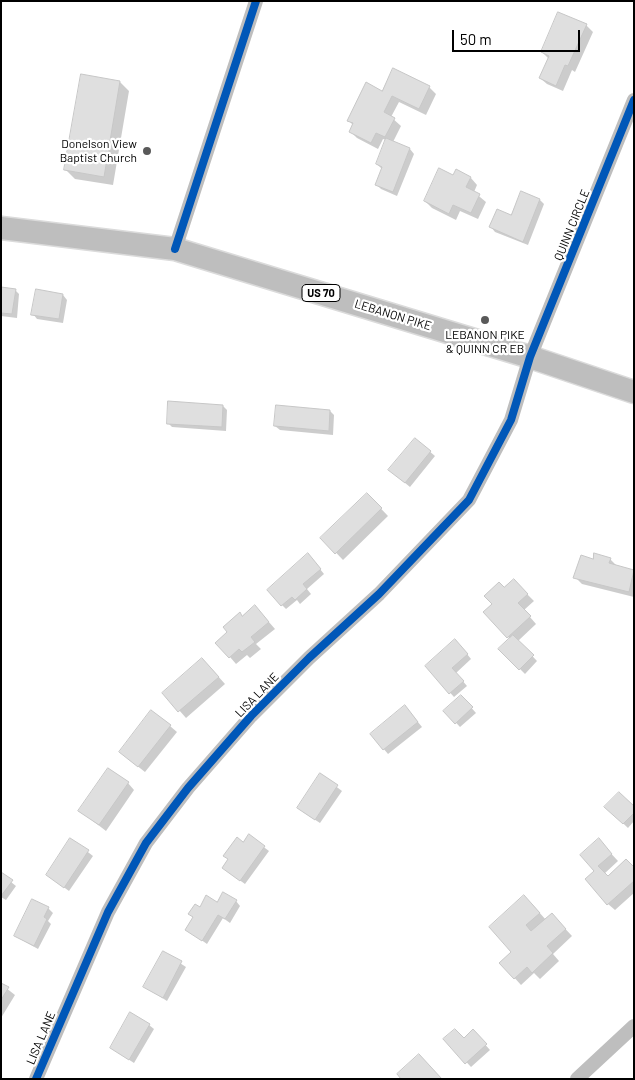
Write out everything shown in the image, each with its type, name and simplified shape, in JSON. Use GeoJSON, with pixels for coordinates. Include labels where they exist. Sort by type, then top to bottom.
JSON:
{"type":"FeatureCollection","features":[{"type":"Feature","properties":{"kind":"main road","name":"LEBANON PIKE"},"geometry":{"type":"LineString","coordinates":[[1,228],[176,249],[530,357],[634,392]]}},
{"type":"Feature","properties":{"kind":"street"},"geometry":{"type":"LineString","coordinates":[[176,249],[256,1]]}},
{"type":"Feature","properties":{"kind":"street","name":"QUINN CIRCLE"},"geometry":{"type":"LineString","coordinates":[[530,357],[634,100]]}},
{"type":"Feature","properties":{"kind":"street","name":"LISA LANE"},"geometry":{"type":"LineString","coordinates":[[36,1079],[108,912],[146,843],[188,788],[251,716],[309,658],[379,594],[469,500],[511,420],[530,357]]}},
{"type":"Feature","properties":{"kind":"street"},"geometry":{"type":"LineString","coordinates":[[577,1079],[634,1026]]}},
{"type":"Feature","properties":{"kind":"building"},"geometry":{"type":"Polygon","coordinates":[[[558,12],[587,24],[568,66],[565,65],[556,86],[539,78],[549,56],[541,52],[558,12]]]}},
{"type":"Feature","properties":{"kind":"building"},"geometry":{"type":"Polygon","coordinates":[[[393,68],[430,86],[419,109],[392,96],[384,112],[395,118],[385,137],[376,133],[371,143],[349,132],[353,123],[347,121],[366,82],[382,91],[393,68]]]}},
{"type":"Feature","properties":{"kind":"building"},"geometry":{"type":"Polygon","coordinates":[[[81,74],[120,81],[104,177],[64,170],[81,74]]]}},
{"type":"Feature","properties":{"kind":"building"},"geometry":{"type":"Polygon","coordinates":[[[386,138],[410,148],[393,192],[375,185],[382,167],[376,164],[386,138]]]}},
{"type":"Feature","properties":{"kind":"building"},"geometry":{"type":"Polygon","coordinates":[[[439,168],[453,175],[456,169],[471,177],[466,187],[480,194],[471,213],[453,205],[449,214],[424,201],[439,168]]]}},
{"type":"Feature","properties":{"kind":"building"},"geometry":{"type":"Polygon","coordinates":[[[521,191],[540,199],[523,242],[489,227],[497,209],[511,215],[521,191]]]}},
{"type":"Feature","properties":{"kind":"building"},"geometry":{"type":"Polygon","coordinates":[[[1,287],[16,289],[12,314],[1,313],[1,287]]]}},
{"type":"Feature","properties":{"kind":"building"},"geometry":{"type":"Polygon","coordinates":[[[36,289],[63,294],[59,319],[31,315],[36,289]]]}},
{"type":"Feature","properties":{"kind":"building"},"geometry":{"type":"Polygon","coordinates":[[[168,401],[223,405],[222,427],[167,424],[168,401]]]}},
{"type":"Feature","properties":{"kind":"building"},"geometry":{"type":"Polygon","coordinates":[[[276,405],[330,410],[329,431],[274,426],[276,405]]]}},
{"type":"Feature","properties":{"kind":"building"},"geometry":{"type":"Polygon","coordinates":[[[415,438],[431,451],[405,483],[388,470],[415,438]]]}},
{"type":"Feature","properties":{"kind":"building"},"geometry":{"type":"Polygon","coordinates":[[[367,493],[382,508],[335,554],[320,538],[367,493]]]}},
{"type":"Feature","properties":{"kind":"building"},"geometry":{"type":"Polygon","coordinates":[[[308,553],[321,569],[303,584],[307,589],[295,600],[292,597],[281,606],[267,590],[308,553]]]}},
{"type":"Feature","properties":{"kind":"building"},"geometry":{"type":"Polygon","coordinates":[[[594,553],[611,558],[609,563],[634,570],[629,592],[573,578],[581,555],[593,559],[594,553]]]}},
{"type":"Feature","properties":{"kind":"building"},"geometry":{"type":"Polygon","coordinates":[[[514,579],[528,594],[518,603],[531,616],[507,638],[483,612],[492,604],[484,596],[499,582],[504,587],[514,579]]]}},
{"type":"Feature","properties":{"kind":"building"},"geometry":{"type":"Polygon","coordinates":[[[255,605],[269,622],[251,637],[255,642],[242,652],[239,649],[229,658],[215,643],[227,632],[223,627],[240,612],[242,616],[255,605]]]}},
{"type":"Feature","properties":{"kind":"building"},"geometry":{"type":"Polygon","coordinates":[[[513,635],[534,655],[519,670],[498,649],[513,635]]]}},
{"type":"Feature","properties":{"kind":"building"},"geometry":{"type":"Polygon","coordinates":[[[455,639],[468,654],[452,668],[464,681],[449,694],[425,666],[455,639]]]}},
{"type":"Feature","properties":{"kind":"building"},"geometry":{"type":"Polygon","coordinates":[[[202,658],[219,677],[178,712],[162,693],[202,658]]]}},
{"type":"Feature","properties":{"kind":"building"},"geometry":{"type":"Polygon","coordinates":[[[461,695],[473,707],[455,724],[443,711],[461,695]]]}},
{"type":"Feature","properties":{"kind":"building"},"geometry":{"type":"Polygon","coordinates":[[[405,705],[418,722],[383,750],[370,734],[405,705]]]}},
{"type":"Feature","properties":{"kind":"building"},"geometry":{"type":"Polygon","coordinates":[[[151,710],[171,725],[138,767],[119,752],[151,710]]]}},
{"type":"Feature","properties":{"kind":"building"},"geometry":{"type":"Polygon","coordinates":[[[108,768],[129,782],[99,825],[78,811],[108,768]]]}},
{"type":"Feature","properties":{"kind":"building"},"geometry":{"type":"Polygon","coordinates":[[[320,773],[338,785],[315,820],[297,808],[320,773]]]}},
{"type":"Feature","properties":{"kind":"building"},"geometry":{"type":"Polygon","coordinates":[[[619,792],[634,806],[634,813],[623,824],[604,807],[619,792]]]}},
{"type":"Feature","properties":{"kind":"building"},"geometry":{"type":"Polygon","coordinates":[[[249,834],[265,846],[240,881],[222,868],[228,859],[223,856],[237,837],[243,842],[249,834]]]}},
{"type":"Feature","properties":{"kind":"building"},"geometry":{"type":"Polygon","coordinates":[[[70,838],[89,850],[64,888],[46,875],[70,838]]]}},
{"type":"Feature","properties":{"kind":"building"},"geometry":{"type":"Polygon","coordinates":[[[599,838],[612,854],[598,866],[608,876],[626,859],[634,867],[634,881],[607,905],[585,879],[594,871],[580,855],[599,838]]]}},
{"type":"Feature","properties":{"kind":"building"},"geometry":{"type":"Polygon","coordinates":[[[1,872],[13,880],[1,896],[1,872]]]}},
{"type":"Feature","properties":{"kind":"building"},"geometry":{"type":"Polygon","coordinates":[[[223,892],[237,900],[225,919],[218,915],[202,941],[185,930],[193,917],[188,914],[195,904],[200,907],[206,895],[217,902],[223,892]]]}},
{"type":"Feature","properties":{"kind":"building"},"geometry":{"type":"Polygon","coordinates":[[[524,895],[540,913],[526,925],[531,931],[552,913],[566,929],[547,946],[553,953],[532,973],[527,967],[514,979],[499,963],[511,952],[489,927],[524,895]]]}},
{"type":"Feature","properties":{"kind":"building"},"geometry":{"type":"Polygon","coordinates":[[[32,899],[49,907],[44,917],[47,919],[34,946],[14,936],[32,899]]]}},
{"type":"Feature","properties":{"kind":"building"},"geometry":{"type":"Polygon","coordinates":[[[163,951],[182,961],[163,998],[143,987],[163,951]]]}},
{"type":"Feature","properties":{"kind":"building"},"geometry":{"type":"Polygon","coordinates":[[[1,983],[9,987],[1,1000],[1,983]]]}},
{"type":"Feature","properties":{"kind":"building"},"geometry":{"type":"Polygon","coordinates":[[[130,1012],[150,1024],[129,1060],[110,1048],[130,1012]]]}},
{"type":"Feature","properties":{"kind":"building"},"geometry":{"type":"Polygon","coordinates":[[[455,1029],[464,1038],[473,1029],[487,1044],[465,1064],[443,1039],[455,1029]]]}},
{"type":"Feature","properties":{"kind":"building"},"geometry":{"type":"Polygon","coordinates":[[[419,1054],[442,1079],[401,1079],[397,1074],[419,1054]]]}},
{"type":"Feature","properties":{"kind":"cycle path"},"geometry":{"type":"LineString","coordinates":[[175,249],[256,1]]}},
{"type":"Feature","properties":{"kind":"cycle path"},"geometry":{"type":"LineString","coordinates":[[36,1079],[108,912],[146,843],[188,788],[251,716],[309,658],[379,594],[469,500],[511,420],[530,357],[634,100]]}},
{"type":"Feature","properties":{"kind":"place","name":"Donelson View Baptist Church"},"geometry":{"type":"Point","coordinates":[147,151]}},
{"type":"Feature","properties":{"kind":"place","name":"LEBANON PIKE & QUINN CR EB"},"geometry":{"type":"Point","coordinates":[485,320]}}]}
